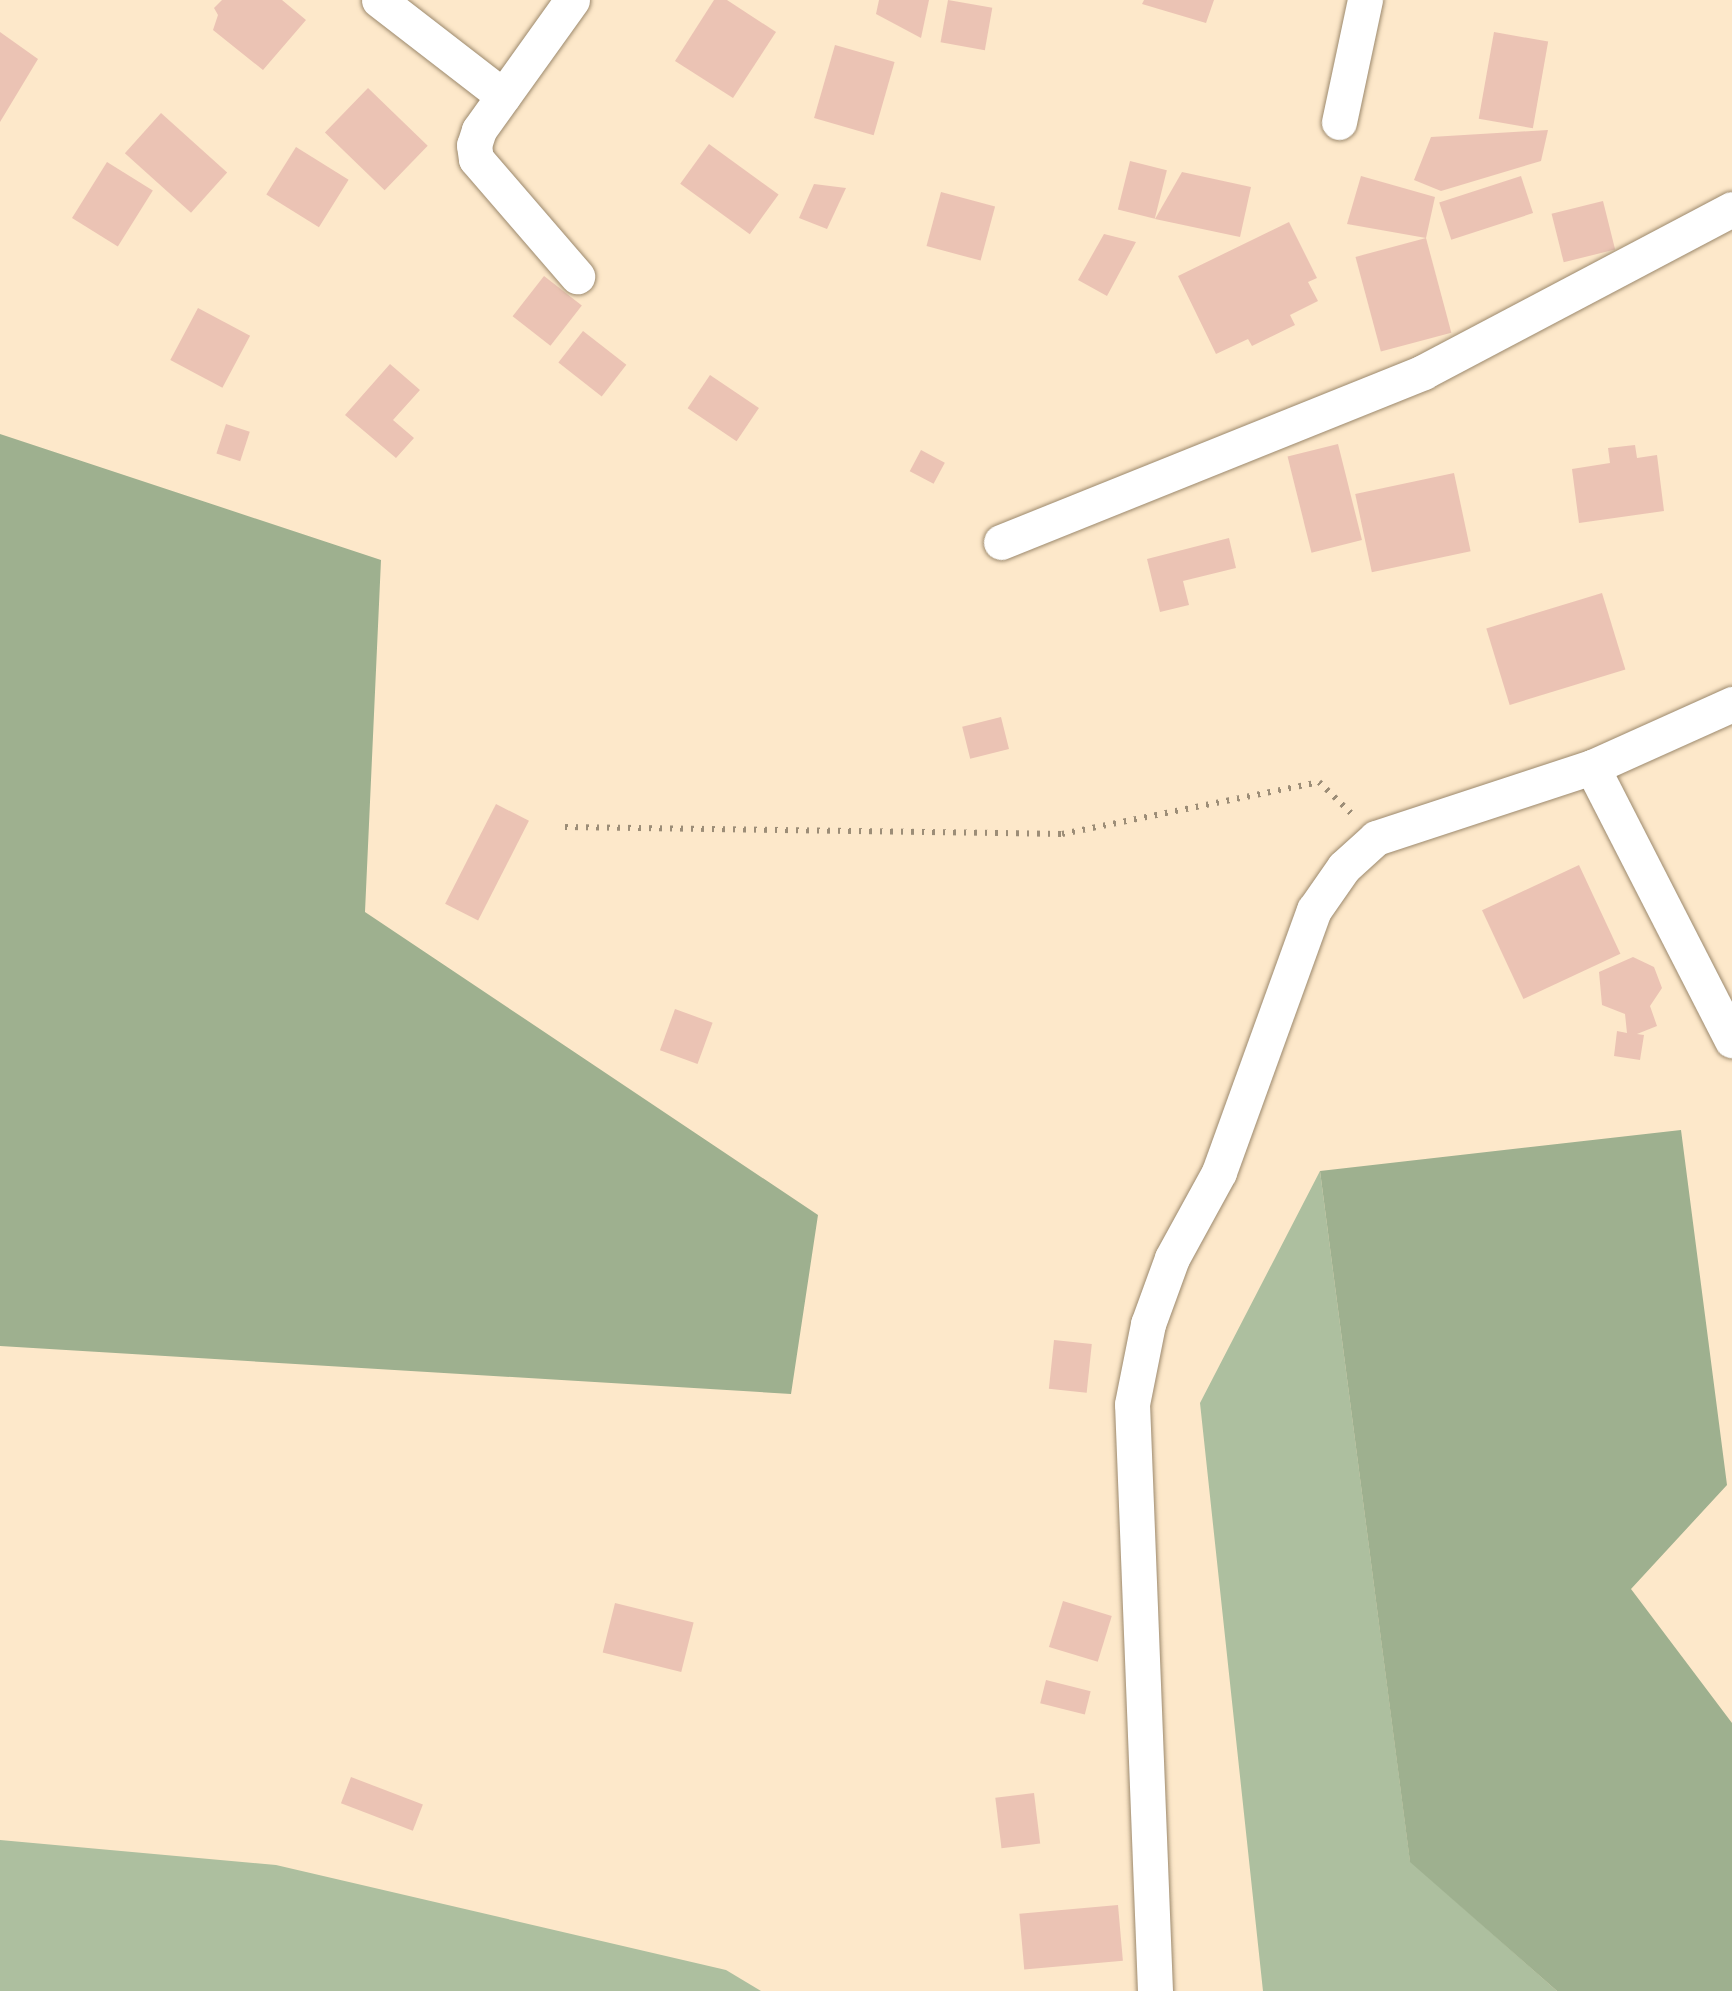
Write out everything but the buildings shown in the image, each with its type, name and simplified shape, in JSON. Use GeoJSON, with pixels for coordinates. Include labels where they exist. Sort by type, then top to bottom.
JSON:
{"type":"FeatureCollection","features":[{"type":"Feature","properties":{"kind":"street"},"geometry":{"type":"LineString","coordinates":[[378,0],[503,96]]}},
{"type":"Feature","properties":{"kind":"street"},"geometry":{"type":"LineString","coordinates":[[572,0],[479,130],[474,146],[476,159],[577,276]]}},
{"type":"Feature","properties":{"kind":"street"},"geometry":{"type":"LineString","coordinates":[[1339,122],[1365,0]]}},
{"type":"Feature","properties":{"kind":"street"},"geometry":{"type":"LineString","coordinates":[[1001,542],[1423,372],[1732,209]]}},
{"type":"Feature","properties":{"kind":"street"},"geometry":{"type":"LineString","coordinates":[[1156,1991],[1132,1404],[1148,1324],[1172,1258],[1220,1172],[1314,910],[1344,866],[1376,838],[1592,767],[1732,704]]}},
{"type":"Feature","properties":{"kind":"street"},"geometry":{"type":"LineString","coordinates":[[1592,767],[1732,1040]]}},
{"type":"Feature","properties":{"kind":"path"},"geometry":{"type":"LineString","coordinates":[[566,828],[1062,834],[1319,782],[1376,838]]}},
{"type":"Feature","properties":{"kind":"green space"},"geometry":{"type":"Polygon","coordinates":[[[0,434],[381,560],[365,912],[818,1215],[791,1394],[0,1346],[0,434]]]}},
{"type":"Feature","properties":{"kind":"green space"},"geometry":{"type":"Polygon","coordinates":[[[1681,1130],[1727,1485],[1631,1589],[1732,1723],[1732,1991],[1557,1991],[1410,1862],[1320,1171],[1681,1130]]]}},
{"type":"Feature","properties":{"kind":"green space"},"geometry":{"type":"Polygon","coordinates":[[[1320,1171],[1410,1861],[1557,1991],[1263,1991],[1200,1403],[1320,1171]]]}},
{"type":"Feature","properties":{"kind":"green space"},"geometry":{"type":"Polygon","coordinates":[[[0,1840],[276,1865],[726,1970],[761,1991],[0,1991],[0,1840]]]}}]}
